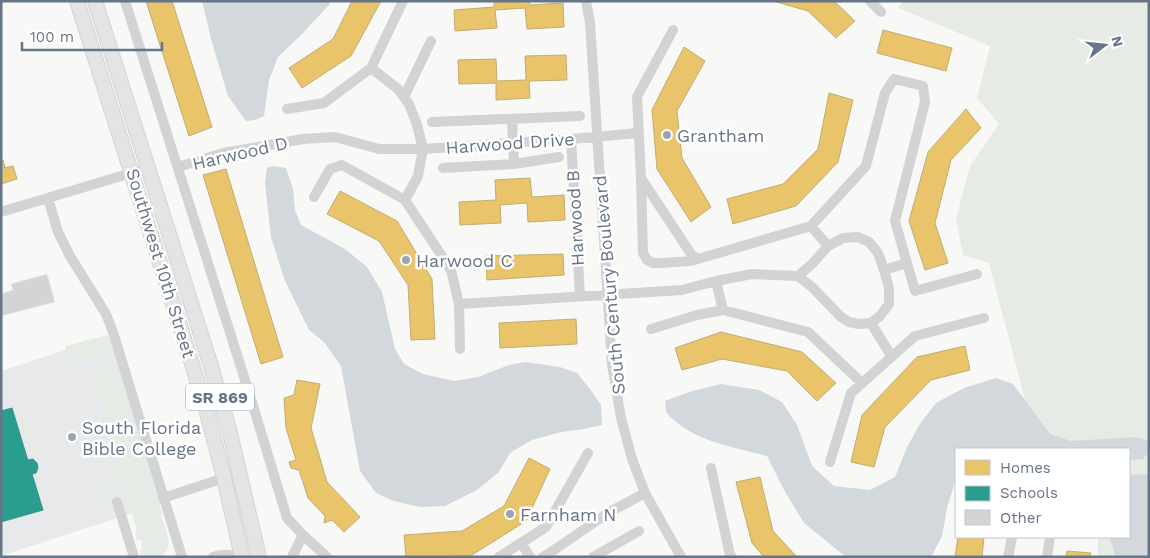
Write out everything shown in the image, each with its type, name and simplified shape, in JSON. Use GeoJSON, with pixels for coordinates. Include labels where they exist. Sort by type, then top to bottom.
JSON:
{"type":"FeatureCollection","features":[{"type":"Feature","properties":{"kind":"main road","name":"Southwest 10th Street"},"geometry":{"type":"LineString","coordinates":[[78,1],[202,397],[224,478],[240,557]]}},
{"type":"Feature","properties":{"kind":"main road","name":"Southwest 10th Street"},"geometry":{"type":"LineString","coordinates":[[95,1],[213,375],[230,433],[259,557]]}},
{"type":"Feature","properties":{"kind":"main road"},"geometry":{"type":"LineString","coordinates":[[224,478],[238,496],[253,530]]}},
{"type":"Feature","properties":{"kind":"street"},"geometry":{"type":"LineString","coordinates":[[125,1],[178,167]]}},
{"type":"Feature","properties":{"kind":"street"},"geometry":{"type":"LineString","coordinates":[[288,109],[324,103],[371,68],[403,1]]}},
{"type":"Feature","properties":{"kind":"street","name":"South Century Boulevard"},"geometry":{"type":"LineString","coordinates":[[586,1],[590,23],[612,365],[632,459],[645,493],[681,557]]}},
{"type":"Feature","properties":{"kind":"street"},"geometry":{"type":"LineString","coordinates":[[870,1],[881,12]]}},
{"type":"Feature","properties":{"kind":"street"},"geometry":{"type":"LineString","coordinates":[[673,30],[637,97],[643,253],[647,260],[653,263],[694,260],[811,226],[866,166],[885,93],[894,79],[923,86],[925,102],[895,221],[915,291],[977,274]]}},
{"type":"Feature","properties":{"kind":"street"},"geometry":{"type":"LineString","coordinates":[[404,97],[431,42]]}},
{"type":"Feature","properties":{"kind":"street"},"geometry":{"type":"LineString","coordinates":[[371,68],[398,89],[409,104],[417,125],[423,149],[418,176],[405,200]]}},
{"type":"Feature","properties":{"kind":"street"},"geometry":{"type":"LineString","coordinates":[[432,122],[580,116]]}},
{"type":"Feature","properties":{"kind":"street"},"geometry":{"type":"LineString","coordinates":[[512,119],[514,164]]}},
{"type":"Feature","properties":{"kind":"street","name":"Harwood Drive"},"geometry":{"type":"LineString","coordinates":[[423,149],[638,133]]}},
{"type":"Feature","properties":{"kind":"street","name":"Harwood D"},"geometry":{"type":"LineString","coordinates":[[303,535],[287,518],[178,167],[224,153],[268,144],[335,137],[379,149],[423,149]]}},
{"type":"Feature","properties":{"kind":"street","name":"Harwood B"},"geometry":{"type":"LineString","coordinates":[[571,139],[580,296]]}},
{"type":"Feature","properties":{"kind":"street"},"geometry":{"type":"LineString","coordinates":[[443,168],[514,164],[560,156]]}},
{"type":"Feature","properties":{"kind":"street"},"geometry":{"type":"LineString","coordinates":[[314,197],[330,169],[342,165],[405,200],[452,270],[460,304],[460,349]]}},
{"type":"Feature","properties":{"kind":"street"},"geometry":{"type":"LineString","coordinates":[[1,212],[148,168]]}},
{"type":"Feature","properties":{"kind":"street"},"geometry":{"type":"LineString","coordinates":[[641,178],[694,260]]}},
{"type":"Feature","properties":{"kind":"street"},"geometry":{"type":"LineString","coordinates":[[48,198],[58,232],[70,256],[106,314],[113,332],[182,557]]}},
{"type":"Feature","properties":{"kind":"street"},"geometry":{"type":"LineString","coordinates":[[811,226],[828,246]]}},
{"type":"Feature","properties":{"kind":"street"},"geometry":{"type":"LineString","coordinates":[[460,304],[682,290],[752,274],[798,276],[841,317],[849,322],[871,323],[880,316],[889,304],[888,288],[878,253],[869,242],[858,237],[843,238],[828,246],[798,276]]}},
{"type":"Feature","properties":{"kind":"street"},"geometry":{"type":"LineString","coordinates":[[884,270],[907,263]]}},
{"type":"Feature","properties":{"kind":"street"},"geometry":{"type":"LineString","coordinates":[[716,281],[722,310]]}},
{"type":"Feature","properties":{"kind":"street"},"geometry":{"type":"LineString","coordinates":[[651,329],[697,315],[722,310],[808,332],[862,383]]}},
{"type":"Feature","properties":{"kind":"street"},"geometry":{"type":"LineString","coordinates":[[830,462],[850,393],[915,336],[984,318]]}},
{"type":"Feature","properties":{"kind":"street"},"geometry":{"type":"LineString","coordinates":[[871,323],[892,356]]}},
{"type":"Feature","properties":{"kind":"street"},"geometry":{"type":"LineString","coordinates":[[500,557],[546,527],[588,453]]}},
{"type":"Feature","properties":{"kind":"street"},"geometry":{"type":"LineString","coordinates":[[711,468],[732,557]]}},
{"type":"Feature","properties":{"kind":"street"},"geometry":{"type":"LineString","coordinates":[[163,498],[224,478]]}},
{"type":"Feature","properties":{"kind":"street"},"geometry":{"type":"LineString","coordinates":[[543,557],[608,514],[645,493]]}},
{"type":"Feature","properties":{"kind":"street"},"geometry":{"type":"LineString","coordinates":[[117,502],[134,557]]}},
{"type":"Feature","properties":{"kind":"street"},"geometry":{"type":"LineString","coordinates":[[593,557],[639,531]]}},
{"type":"Feature","properties":{"kind":"street"},"geometry":{"type":"LineString","coordinates":[[292,557],[303,535],[327,557]]}},
{"type":"Feature","properties":{"kind":"street"},"geometry":{"type":"LineString","coordinates":[[1008,557],[1012,538]]}},
{"type":"Feature","properties":{"kind":"street"},"geometry":{"type":"LineString","coordinates":[[1047,557],[1050,538]]}},
{"type":"Feature","properties":{"kind":"street"},"geometry":{"type":"LineString","coordinates":[[521,543],[530,557]]}},
{"type":"Feature","properties":{"kind":"street"},"geometry":{"type":"LineString","coordinates":[[213,557],[224,554],[240,557]]}},
{"type":"Feature","properties":{"kind":"shaded area"},"geometry":{"type":"Polygon","coordinates":[[[202,1],[330,1],[329,5],[303,33],[278,57],[269,80],[264,116],[246,121],[228,96],[202,1]]]}},
{"type":"Feature","properties":{"kind":"shaded area"},"geometry":{"type":"Polygon","coordinates":[[[903,1],[1149,1],[1149,557],[1098,557],[1098,538],[1130,538],[1130,448],[1038,448],[989,263],[963,255],[956,219],[970,166],[999,124],[977,98],[990,46],[898,8],[903,1]]]}},
{"type":"Feature","properties":{"kind":"shaded area"},"geometry":{"type":"Polygon","coordinates":[[[273,166],[286,168],[293,189],[295,210],[301,225],[345,249],[367,267],[382,292],[395,349],[404,364],[423,374],[454,381],[478,377],[509,365],[525,362],[560,367],[577,373],[590,389],[601,405],[602,425],[561,432],[532,440],[511,452],[498,473],[477,490],[445,506],[420,507],[394,501],[376,493],[360,471],[341,366],[324,342],[309,330],[285,281],[271,237],[265,183],[267,168],[273,166]]]}},
{"type":"Feature","properties":{"kind":"shaded area"},"geometry":{"type":"Polygon","coordinates":[[[108,335],[111,346],[109,355],[106,358],[90,361],[69,358],[65,346],[108,335]]]}},
{"type":"Feature","properties":{"kind":"shaded area","name":"South Florida Bible College"},"geometry":{"type":"Polygon","coordinates":[[[111,335],[163,503],[1,556],[1,371],[111,335]]]}},
{"type":"Feature","properties":{"kind":"shaded area"},"geometry":{"type":"Polygon","coordinates":[[[115,370],[120,377],[162,513],[161,516],[169,542],[163,557],[143,557],[139,551],[142,549],[141,540],[137,540],[135,532],[137,530],[122,484],[118,480],[114,464],[121,462],[95,376],[100,373],[99,371],[115,370]]]}},
{"type":"Feature","properties":{"kind":"shaded area"},"geometry":{"type":"Polygon","coordinates":[[[996,378],[1013,384],[1050,434],[1071,441],[1136,437],[1147,440],[1149,452],[1143,459],[1130,460],[1130,448],[955,448],[955,482],[947,508],[942,536],[931,557],[846,557],[804,523],[784,490],[767,456],[719,443],[695,434],[666,412],[665,401],[689,392],[721,384],[759,390],[782,402],[797,425],[812,466],[834,486],[870,490],[895,477],[907,447],[920,424],[936,403],[964,388],[996,378]]]}},
{"type":"Feature","properties":{"kind":"shaded area"},"geometry":{"type":"Polygon","coordinates":[[[27,415],[40,458],[36,459],[32,455],[31,449],[28,450],[21,431],[26,430],[24,421],[18,422],[17,418],[21,419],[21,416],[27,415]]]}},
{"type":"Feature","properties":{"kind":"shaded area"},"geometry":{"type":"Polygon","coordinates":[[[1149,474],[1149,557],[1116,557],[1109,538],[1130,538],[1130,475],[1149,474]]]}},
{"type":"Feature","properties":{"kind":"shaded area"},"geometry":{"type":"Polygon","coordinates":[[[107,487],[109,501],[95,502],[92,493],[107,487]]]}},
{"type":"Feature","properties":{"kind":"building: Homes"},"geometry":{"type":"Polygon","coordinates":[[[146,1],[172,1],[212,127],[189,136],[146,1]]]}},
{"type":"Feature","properties":{"kind":"building: Homes"},"geometry":{"type":"Polygon","coordinates":[[[352,1],[381,1],[351,56],[302,88],[289,68],[333,39],[352,1]]]}},
{"type":"Feature","properties":{"kind":"building: Homes"},"geometry":{"type":"Polygon","coordinates":[[[494,1],[529,1],[530,5],[563,3],[564,27],[527,29],[525,8],[495,10],[497,28],[455,31],[454,10],[494,7],[494,1]]]}},
{"type":"Feature","properties":{"kind":"building: Homes"},"geometry":{"type":"Polygon","coordinates":[[[773,1],[834,1],[855,21],[836,38],[808,11],[773,1]]]}},
{"type":"Feature","properties":{"kind":"building: Homes"},"geometry":{"type":"Polygon","coordinates":[[[883,30],[952,48],[946,71],[877,53],[883,30]]]}},
{"type":"Feature","properties":{"kind":"building: Homes","name":"Grantham"},"geometry":{"type":"Polygon","coordinates":[[[684,47],[705,61],[677,111],[682,158],[711,207],[691,222],[657,169],[652,110],[684,47]]]}},
{"type":"Feature","properties":{"kind":"building: Homes"},"geometry":{"type":"Polygon","coordinates":[[[566,55],[567,80],[529,81],[530,98],[496,100],[496,83],[459,84],[458,60],[496,59],[497,81],[526,80],[525,56],[566,55]]]}},
{"type":"Feature","properties":{"kind":"building: Homes","name":"Grantham"},"geometry":{"type":"Polygon","coordinates":[[[829,93],[853,100],[838,162],[796,206],[733,224],[727,199],[783,184],[818,149],[829,93]]]}},
{"type":"Feature","properties":{"kind":"building: Homes"},"geometry":{"type":"Polygon","coordinates":[[[966,109],[981,128],[951,160],[935,223],[948,263],[925,270],[909,221],[928,152],[966,109]]]}},
{"type":"Feature","properties":{"kind":"building: Homes"},"geometry":{"type":"Polygon","coordinates":[[[3,160],[5,168],[13,166],[17,179],[1,184],[1,161],[3,160]]]}},
{"type":"Feature","properties":{"kind":"building: Homes"},"geometry":{"type":"Polygon","coordinates":[[[226,169],[283,357],[261,364],[203,175],[226,169]]]}},
{"type":"Feature","properties":{"kind":"building: Homes"},"geometry":{"type":"Polygon","coordinates":[[[530,178],[532,197],[564,195],[565,220],[528,222],[527,203],[500,205],[501,223],[460,225],[459,202],[496,200],[495,180],[530,178]]]}},
{"type":"Feature","properties":{"kind":"building: Homes","name":"Harwood C"},"geometry":{"type":"Polygon","coordinates":[[[340,191],[397,221],[432,279],[435,339],[411,340],[408,285],[379,241],[327,214],[340,191]]]}},
{"type":"Feature","properties":{"kind":"building: Homes"},"geometry":{"type":"Polygon","coordinates":[[[563,254],[564,275],[487,280],[486,256],[563,254]]]}},
{"type":"Feature","properties":{"kind":"building: Homes"},"geometry":{"type":"Polygon","coordinates":[[[576,319],[577,344],[500,348],[499,323],[576,319]]]}},
{"type":"Feature","properties":{"kind":"building: Homes"},"geometry":{"type":"Polygon","coordinates":[[[721,332],[802,352],[836,383],[817,401],[787,371],[722,359],[682,370],[675,348],[721,332]]]}},
{"type":"Feature","properties":{"kind":"building: Homes"},"geometry":{"type":"Polygon","coordinates":[[[965,346],[970,370],[931,380],[885,427],[874,467],[851,462],[862,415],[917,357],[965,346]]]}},
{"type":"Feature","properties":{"kind":"building: Homes"},"geometry":{"type":"Polygon","coordinates":[[[297,380],[320,384],[311,428],[327,482],[360,517],[344,532],[332,520],[324,523],[325,516],[308,498],[299,470],[291,468],[289,462],[296,460],[286,428],[284,398],[294,395],[297,380]]]}},
{"type":"Feature","properties":{"kind":"building: Homes","name":"Farnham N"},"geometry":{"type":"Polygon","coordinates":[[[529,458],[550,469],[526,521],[472,555],[406,557],[404,535],[462,531],[504,506],[529,458]]]}},
{"type":"Feature","properties":{"kind":"building: Homes"},"geometry":{"type":"Polygon","coordinates":[[[760,477],[773,531],[797,557],[764,557],[752,543],[736,482],[760,477]]]}},
{"type":"Feature","properties":{"kind":"building: Homes"},"geometry":{"type":"Polygon","coordinates":[[[958,538],[984,538],[982,557],[955,557],[958,538]]]}},
{"type":"Feature","properties":{"kind":"building: Homes"},"geometry":{"type":"Polygon","coordinates":[[[1067,551],[1091,553],[1090,557],[1066,557],[1067,551]]]}},
{"type":"Feature","properties":{"kind":"building: Schools"},"geometry":{"type":"Polygon","coordinates":[[[12,408],[43,510],[1,522],[1,411],[12,408]]]}},
{"type":"Feature","properties":{"kind":"building: Schools"},"geometry":{"type":"Polygon","coordinates":[[[33,459],[37,463],[38,468],[36,473],[32,474],[28,460],[33,459]]]}},
{"type":"Feature","properties":{"kind":"building: Other"},"geometry":{"type":"Polygon","coordinates":[[[47,274],[55,302],[1,316],[1,294],[13,290],[11,284],[47,274]]]}},
{"type":"Feature","properties":{"kind":"place","name":"Grantham"},"geometry":{"type":"Point","coordinates":[667,135]}},
{"type":"Feature","properties":{"kind":"place","name":"Harwood C"},"geometry":{"type":"Point","coordinates":[406,260]}},
{"type":"Feature","properties":{"kind":"place","name":"South Florida Bible College"},"geometry":{"type":"Point","coordinates":[72,437]}},
{"type":"Feature","properties":{"kind":"place","name":"Farnham N"},"geometry":{"type":"Point","coordinates":[510,514]}}]}
